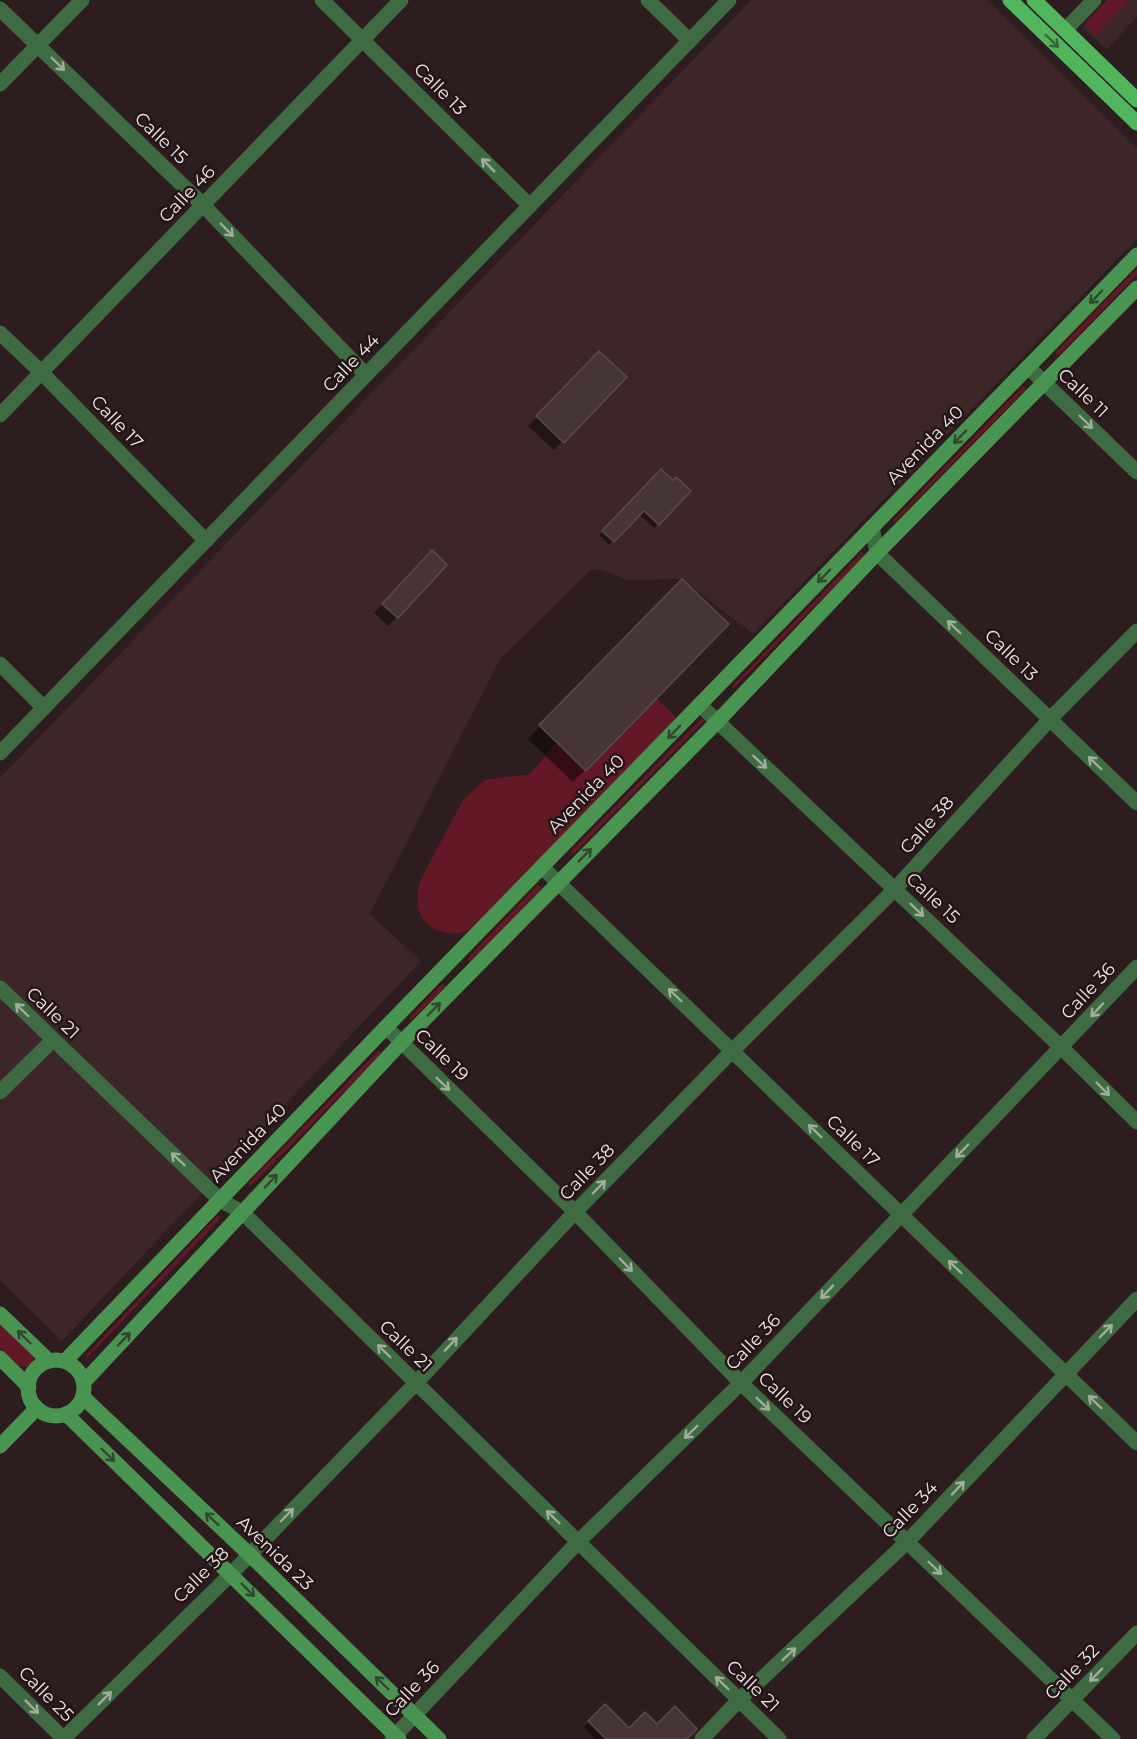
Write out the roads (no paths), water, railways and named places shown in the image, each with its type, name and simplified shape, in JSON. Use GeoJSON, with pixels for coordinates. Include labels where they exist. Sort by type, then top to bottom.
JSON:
{"type":"FeatureCollection","features":[{"type":"Feature","properties":{"kind":"main road"},"geometry":{"type":"LineString","coordinates":[[1010,0],[1137,123]]}},
{"type":"Feature","properties":{"kind":"main road"},"geometry":{"type":"LineString","coordinates":[[1034,0],[1137,100]]}},
{"type":"Feature","properties":{"kind":"main road","name":"Avenida 40"},"geometry":{"type":"LineString","coordinates":[[65,1361],[386,1027],[1137,255]]}},
{"type":"Feature","properties":{"kind":"main road"},"geometry":{"type":"LineString","coordinates":[[83,1389],[77,1369],[65,1361],[49,1361],[35,1370],[29,1387],[32,1401],[37,1408],[51,1415],[66,1414],[73,1410],[83,1389],[242,1212],[402,1043],[1137,288]]}},
{"type":"Feature","properties":{"kind":"main road"},"geometry":{"type":"LineString","coordinates":[[0,1314],[49,1361]]}},
{"type":"Feature","properties":{"kind":"main road"},"geometry":{"type":"LineString","coordinates":[[0,1359],[29,1387]]}},
{"type":"Feature","properties":{"kind":"main road","name":"Avenida 23"},"geometry":{"type":"LineString","coordinates":[[83,1389],[439,1739]]}},
{"type":"Feature","properties":{"kind":"main road"},"geometry":{"type":"LineString","coordinates":[[0,1446],[37,1408]]}},
{"type":"Feature","properties":{"kind":"main road"},"geometry":{"type":"LineString","coordinates":[[66,1414],[395,1738]]}},
{"type":"Feature","properties":{"kind":"street"},"geometry":{"type":"LineString","coordinates":[[0,84],[82,0]]}},
{"type":"Feature","properties":{"kind":"street","name":"Calle 13"},"geometry":{"type":"LineString","coordinates":[[322,0],[530,206]]}},
{"type":"Feature","properties":{"kind":"street","name":"Calle 46"},"geometry":{"type":"LineString","coordinates":[[0,415],[401,0]]}},
{"type":"Feature","properties":{"kind":"street"},"geometry":{"type":"LineString","coordinates":[[648,0],[690,41]]}},
{"type":"Feature","properties":{"kind":"street","name":"Calle 44"},"geometry":{"type":"LineString","coordinates":[[0,753],[729,0]]}},
{"type":"Feature","properties":{"kind":"street"},"geometry":{"type":"LineString","coordinates":[[1065,30],[1094,0]]}},
{"type":"Feature","properties":{"kind":"street","name":"Calle 15"},"geometry":{"type":"LineString","coordinates":[[0,9],[203,206],[366,375]]}},
{"type":"Feature","properties":{"kind":"street","name":"Calle 17"},"geometry":{"type":"LineString","coordinates":[[0,333],[42,372],[206,541]]}},
{"type":"Feature","properties":{"kind":"street","name":"Calle 11"},"geometry":{"type":"LineString","coordinates":[[1028,367],[1137,472]]}},
{"type":"Feature","properties":{"kind":"street"},"geometry":{"type":"LineString","coordinates":[[872,527],[877,553]]}},
{"type":"Feature","properties":{"kind":"street","name":"Calle 13"},"geometry":{"type":"LineString","coordinates":[[877,553],[1137,803]]}},
{"type":"Feature","properties":{"kind":"street","name":"Calle 38"},"geometry":{"type":"LineString","coordinates":[[64,1739],[231,1574],[416,1383],[575,1212],[895,889],[1050,719],[1137,631]]}},
{"type":"Feature","properties":{"kind":"street"},"geometry":{"type":"LineString","coordinates":[[0,664],[44,708]]}},
{"type":"Feature","properties":{"kind":"street","name":"Calle 15"},"geometry":{"type":"LineString","coordinates":[[700,705],[1137,1122]]}},
{"type":"Feature","properties":{"kind":"street","name":"Calle 17"},"geometry":{"type":"LineString","coordinates":[[542,867],[1137,1443]]}},
{"type":"Feature","properties":{"kind":"street","name":"Calle 36"},"geometry":{"type":"LineString","coordinates":[[395,1738],[578,1542],[741,1383],[1137,967]]}},
{"type":"Feature","properties":{"kind":"street","name":"Calle 21"},"geometry":{"type":"LineString","coordinates":[[0,988],[220,1200],[242,1212],[779,1739]]}},
{"type":"Feature","properties":{"kind":"street","name":"Calle 19"},"geometry":{"type":"LineString","coordinates":[[386,1027],[575,1212],[741,1383],[1113,1739]]}},
{"type":"Feature","properties":{"kind":"street"},"geometry":{"type":"LineString","coordinates":[[0,1092],[53,1040]]}},
{"type":"Feature","properties":{"kind":"street","name":"Calle 34"},"geometry":{"type":"LineString","coordinates":[[702,1739],[907,1542],[1137,1299]]}},
{"type":"Feature","properties":{"kind":"street","name":"Calle 32"},"geometry":{"type":"LineString","coordinates":[[1034,1739],[1137,1633]]}},
{"type":"Feature","properties":{"kind":"street","name":"Calle 25"},"geometry":{"type":"LineString","coordinates":[[0,1676],[64,1739]]}}]}
